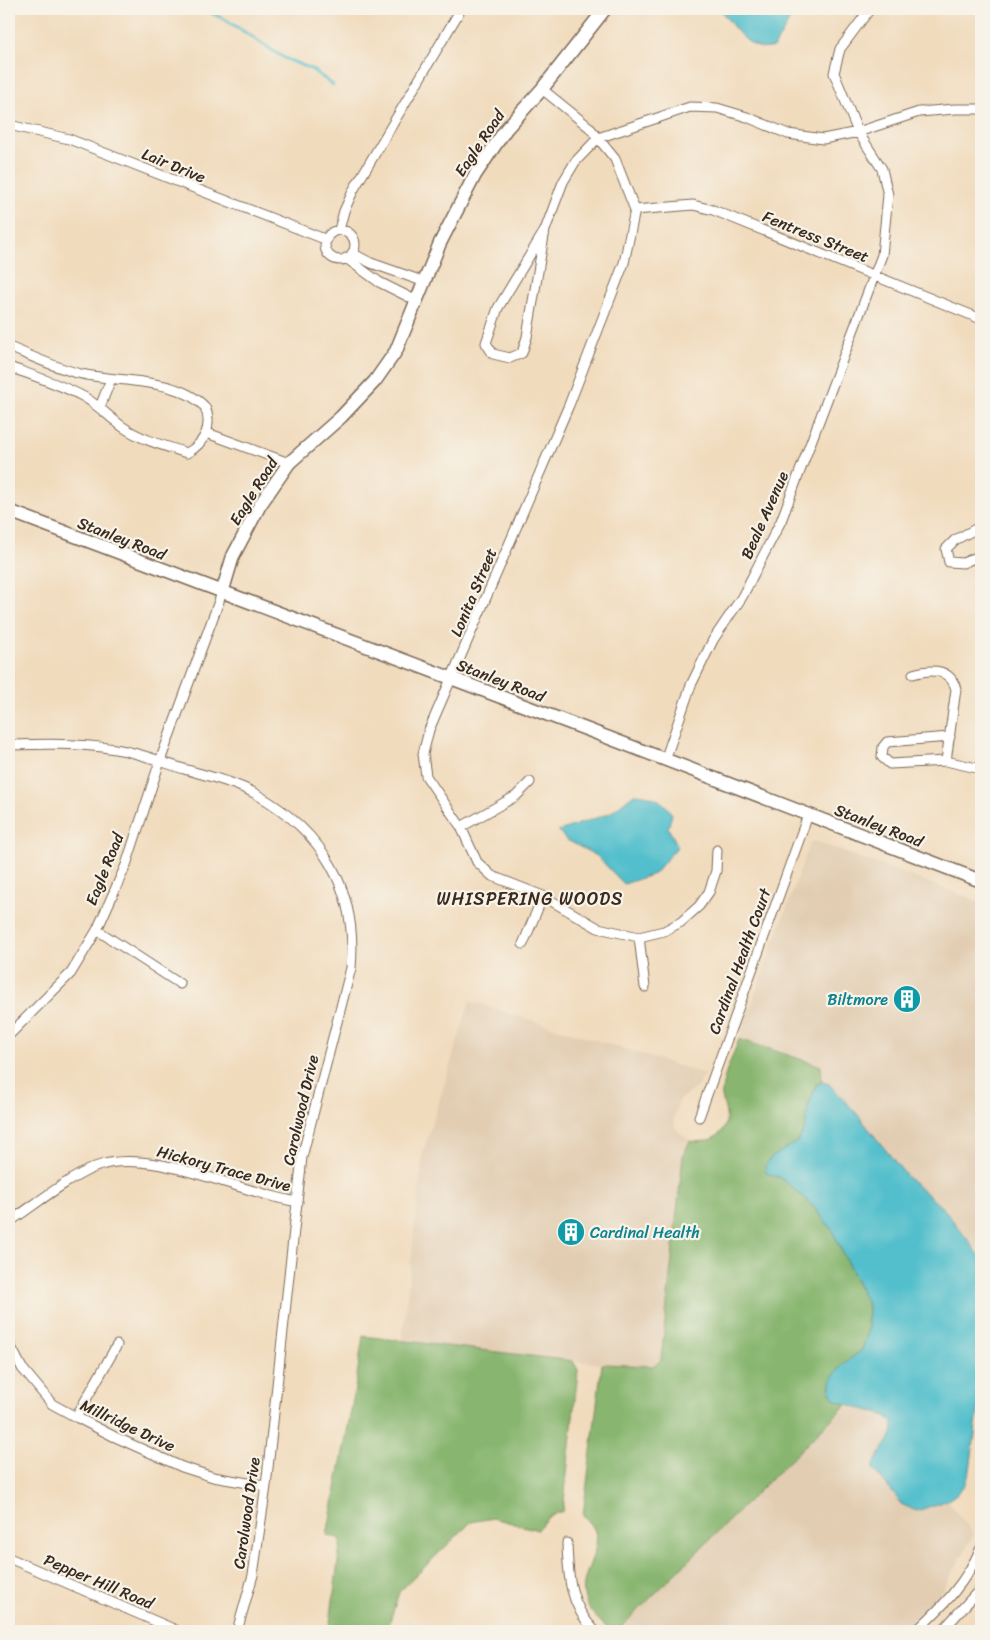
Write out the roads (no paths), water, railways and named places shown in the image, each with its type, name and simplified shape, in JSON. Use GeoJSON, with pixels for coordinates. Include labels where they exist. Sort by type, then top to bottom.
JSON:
{"type":"FeatureCollection","features":[{"type":"Feature","properties":{"kind":"street"},"geometry":{"type":"LineString","coordinates":[[339,230],[344,211],[354,189],[461,9]]}},
{"type":"Feature","properties":{"kind":"street","name":"Eagle Road"},"geometry":{"type":"LineString","coordinates":[[9,1035],[71,972],[97,930],[126,864],[160,761],[222,593],[233,556],[260,505],[289,464],[341,417],[375,381],[396,351],[440,244],[474,175],[506,129],[542,89],[605,9]]}},
{"type":"Feature","properties":{"kind":"street","name":"Beale Avenue"},"geometry":{"type":"LineString","coordinates":[[665,760],[695,678],[713,640],[742,597],[781,521],[882,255],[888,196],[882,169],[858,132],[834,73],[840,49],[870,9]]}},
{"type":"Feature","properties":{"kind":"street"},"geometry":{"type":"LineString","coordinates":[[542,89],[589,127],[615,159],[635,210]]}},
{"type":"Feature","properties":{"kind":"street"},"geometry":{"type":"LineString","coordinates":[[545,230],[527,337],[522,353],[510,358],[493,354],[486,343],[498,308],[545,230],[563,182],[575,162],[598,138],[690,107],[717,108],[747,117],[788,134],[823,139],[858,132],[919,112],[981,109]]}},
{"type":"Feature","properties":{"kind":"street","name":"Lair Drive"},"geometry":{"type":"LineString","coordinates":[[9,125],[69,139],[327,240]]}},
{"type":"Feature","properties":{"kind":"street","name":"Fentress Street"},"geometry":{"type":"LineString","coordinates":[[635,210],[693,204],[713,210],[981,319]]}},
{"type":"Feature","properties":{"kind":"street","name":"Lonita Street"},"geometry":{"type":"LineString","coordinates":[[635,210],[624,263],[569,405],[429,730],[423,754],[426,776],[461,827],[477,862],[492,876],[543,896],[598,928],[639,937],[664,931],[681,922],[699,906],[709,892],[716,871],[717,850]]}},
{"type":"Feature","properties":{"kind":"street"},"geometry":{"type":"LineString","coordinates":[[349,256],[354,240],[348,232],[339,230],[331,233],[327,240],[327,249],[332,257],[349,256],[425,282]]}},
{"type":"Feature","properties":{"kind":"street"},"geometry":{"type":"LineString","coordinates":[[349,256],[379,282],[417,300]]}},
{"type":"Feature","properties":{"kind":"street"},"geometry":{"type":"LineString","coordinates":[[9,347],[76,373],[111,379],[150,382],[194,399],[206,409],[209,422],[208,433],[194,449],[187,453],[141,437],[120,425],[100,407],[70,390],[9,367]]}},
{"type":"Feature","properties":{"kind":"street"},"geometry":{"type":"LineString","coordinates":[[100,407],[111,379]]}},
{"type":"Feature","properties":{"kind":"street"},"geometry":{"type":"LineString","coordinates":[[208,433],[289,464]]}},
{"type":"Feature","properties":{"kind":"street","name":"Stanley Road"},"geometry":{"type":"LineString","coordinates":[[9,512],[665,760],[981,882]]}},
{"type":"Feature","properties":{"kind":"street"},"geometry":{"type":"LineString","coordinates":[[981,526],[956,540],[946,549],[949,562],[963,563],[981,555]]}},
{"type":"Feature","properties":{"kind":"street"},"geometry":{"type":"LineString","coordinates":[[913,674],[933,671],[942,672],[954,681],[956,688],[946,761]]}},
{"type":"Feature","properties":{"kind":"street"},"geometry":{"type":"LineString","coordinates":[[950,737],[887,742],[883,747],[882,757],[890,764],[946,761],[981,769]]}},
{"type":"Feature","properties":{"kind":"street","name":"Carolwood Drive"},"geometry":{"type":"LineString","coordinates":[[9,745],[70,744],[135,753],[228,782],[254,793],[299,824],[314,840],[330,860],[342,888],[354,943],[351,968],[302,1157],[266,1486],[253,1575],[237,1631]]}},
{"type":"Feature","properties":{"kind":"street"},"geometry":{"type":"LineString","coordinates":[[461,827],[516,796],[530,782]]}},
{"type":"Feature","properties":{"kind":"street","name":"Cardinal Health Court"},"geometry":{"type":"LineString","coordinates":[[699,1117],[808,815]]}},
{"type":"Feature","properties":{"kind":"street"},"geometry":{"type":"LineString","coordinates":[[523,944],[543,896]]}},
{"type":"Feature","properties":{"kind":"street"},"geometry":{"type":"LineString","coordinates":[[97,930],[180,984]]}},
{"type":"Feature","properties":{"kind":"street"},"geometry":{"type":"LineString","coordinates":[[639,937],[646,987]]}},
{"type":"Feature","properties":{"kind":"street","name":"Hickory Trace Drive"},"geometry":{"type":"LineString","coordinates":[[9,1222],[96,1167],[122,1162],[172,1167],[279,1200],[298,1202]]}},
{"type":"Feature","properties":{"kind":"street","name":"Millridge Drive"},"geometry":{"type":"LineString","coordinates":[[9,1343],[22,1368],[52,1404],[114,1437],[182,1467],[213,1477],[266,1486]]}},
{"type":"Feature","properties":{"kind":"street"},"geometry":{"type":"LineString","coordinates":[[76,1417],[118,1345]]}},
{"type":"Feature","properties":{"kind":"street"},"geometry":{"type":"LineString","coordinates":[[567,1543],[571,1592],[579,1612],[595,1631]]}},
{"type":"Feature","properties":{"kind":"street"},"geometry":{"type":"LineString","coordinates":[[916,1631],[946,1604],[962,1584],[981,1548]]}},
{"type":"Feature","properties":{"kind":"street","name":"Pepper Hill Road"},"geometry":{"type":"LineString","coordinates":[[9,1558],[178,1631]]}},
{"type":"Feature","properties":{"kind":"street"},"geometry":{"type":"LineString","coordinates":[[942,1631],[981,1588]]}},
{"type":"Feature","properties":{"kind":"water"},"geometry":{"type":"Polygon","coordinates":[[[719,9],[796,9],[774,47],[765,48],[757,47],[742,37],[719,9]]]}},
{"type":"Feature","properties":{"kind":"water"},"geometry":{"type":"Polygon","coordinates":[[[634,794],[646,795],[656,799],[668,809],[672,814],[668,828],[678,846],[654,874],[624,884],[597,856],[565,839],[559,831],[610,813],[634,794]]]}},
{"type":"Feature","properties":{"kind":"water"},"geometry":{"type":"Polygon","coordinates":[[[822,1082],[829,1084],[857,1114],[908,1178],[944,1209],[981,1257],[981,1390],[970,1470],[965,1484],[958,1493],[948,1500],[917,1511],[903,1505],[873,1469],[878,1457],[889,1441],[893,1422],[886,1416],[835,1400],[830,1392],[832,1378],[843,1364],[862,1350],[868,1332],[868,1306],[831,1228],[810,1203],[781,1178],[766,1173],[765,1166],[772,1157],[798,1141],[805,1129],[808,1108],[816,1085],[822,1082]]]}},
{"type":"Feature","properties":{"kind":"waterway"},"geometry":{"type":"LineString","coordinates":[[203,9],[226,20],[284,58],[311,69],[333,85]]}},
{"type":"Feature","properties":{"kind":"place","name":"Biltmore"},"geometry":{"type":"Point","coordinates":[907,999]}},
{"type":"Feature","properties":{"kind":"place","name":"Cardinal Health"},"geometry":{"type":"Point","coordinates":[571,1232]}},
{"type":"Feature","properties":{"kind":"district","name":"WHISPERING WOODS"},"geometry":{"type":"Point","coordinates":[530,899]}}]}
